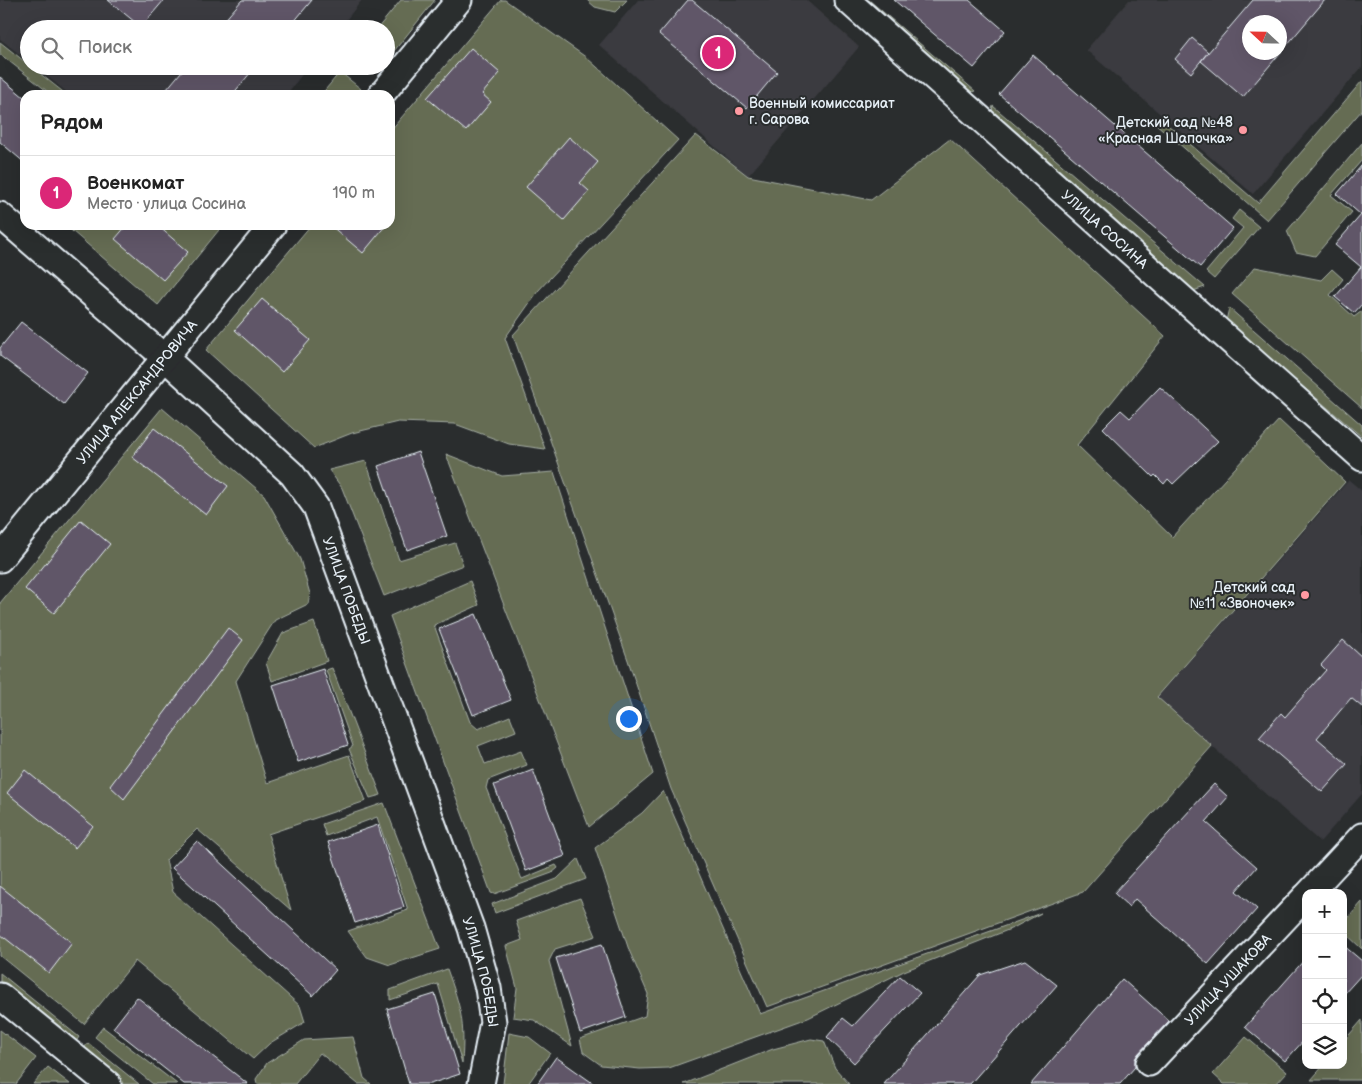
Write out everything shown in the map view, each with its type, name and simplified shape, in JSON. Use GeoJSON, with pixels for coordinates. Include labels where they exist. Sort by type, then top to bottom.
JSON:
{"type":"FeatureCollection","features":[{"type":"Feature","properties":{"kind":"street"},"geometry":{"type":"LineString","coordinates":[[385,90],[459,0]]}},
{"type":"Feature","properties":{"kind":"street","name":"УЛИЦА СОСИНА"},"geometry":{"type":"LineString","coordinates":[[847,0],[1362,458]]}},
{"type":"Feature","properties":{"kind":"street","name":"УЛИЦА ПОБЕДЫ"},"geometry":{"type":"LineString","coordinates":[[0,215],[163,356],[292,474],[316,507],[471,928],[488,988],[493,1022],[481,1084]]}},
{"type":"Feature","properties":{"kind":"street","name":"УЛИЦА АЛЕКСАНДРОВИЧА"},"geometry":{"type":"LineString","coordinates":[[0,559],[163,356],[269,230]]}},
{"type":"Feature","properties":{"kind":"street"},"geometry":{"type":"LineString","coordinates":[[1313,889],[1362,836]]}},
{"type":"Feature","properties":{"kind":"street","name":"УЛИЦА УШАКОВА"},"geometry":{"type":"LineString","coordinates":[[1149,1063],[1302,900]]}},
{"type":"Feature","properties":{"kind":"street"},"geometry":{"type":"LineString","coordinates":[[0,996],[108,1084]]}},
{"type":"Feature","properties":{"kind":"shaded area"},"geometry":{"type":"Polygon","coordinates":[[[0,0],[362,0],[346,20],[20,20],[20,55],[0,39],[0,0]]]}},
{"type":"Feature","properties":{"kind":"shaded area","name":"Военный комиссариат г. Сарова"},"geometry":{"type":"Polygon","coordinates":[[[638,0],[806,0],[859,47],[748,176],[599,45],[638,0]]]}},
{"type":"Feature","properties":{"kind":"shaded area","name":"Детский сад №48 «Красная Шапочка»"},"geometry":{"type":"Polygon","coordinates":[[[1129,0],[1362,0],[1362,67],[1253,194],[1086,50],[1129,0]]]}},
{"type":"Feature","properties":{"kind":"shaded area"},"geometry":{"type":"Polygon","coordinates":[[[45,75],[302,75],[290,90],[64,90],[45,75]]]}},
{"type":"Feature","properties":{"kind":"shaded area","name":"Детский сад №11 «Звоночек»"},"geometry":{"type":"Polygon","coordinates":[[[1349,480],[1362,491],[1362,794],[1320,842],[1157,698],[1349,480]]]}},
{"type":"Feature","properties":{"kind":"green space"},"geometry":{"type":"Polygon","coordinates":[[[401,0],[435,0],[395,50],[395,20],[384,20],[401,0]]]}},
{"type":"Feature","properties":{"kind":"green space"},"geometry":{"type":"Polygon","coordinates":[[[501,0],[505,0],[587,58],[678,140],[538,291],[505,338],[545,449],[509,444],[455,424],[398,422],[352,433],[314,448],[206,350],[307,230],[395,230],[395,125],[501,0]]]}},
{"type":"Feature","properties":{"kind":"green space"},"geometry":{"type":"Polygon","coordinates":[[[587,0],[627,0],[615,12],[595,7],[587,0]]]}},
{"type":"Feature","properties":{"kind":"green space"},"geometry":{"type":"Polygon","coordinates":[[[857,0],[869,0],[975,91],[966,94],[857,0]]]}},
{"type":"Feature","properties":{"kind":"green space"},"geometry":{"type":"Polygon","coordinates":[[[0,42],[20,58],[20,70],[0,54],[0,42]]]}},
{"type":"Feature","properties":{"kind":"green space"},"geometry":{"type":"Polygon","coordinates":[[[27,75],[42,75],[61,90],[46,90],[27,75]]]}},
{"type":"Feature","properties":{"kind":"green space"},"geometry":{"type":"Polygon","coordinates":[[[338,75],[344,75],[361,89],[360,90],[325,90],[338,75]]]}},
{"type":"Feature","properties":{"kind":"green space"},"geometry":{"type":"Polygon","coordinates":[[[1362,81],[1362,110],[1267,220],[1155,123],[1160,118],[1258,203],[1362,81]]]}},
{"type":"Feature","properties":{"kind":"green space"},"geometry":{"type":"Polygon","coordinates":[[[993,106],[1205,287],[1193,291],[991,116],[993,106]]]}},
{"type":"Feature","properties":{"kind":"green space"},"geometry":{"type":"Polygon","coordinates":[[[696,135],[748,176],[871,200],[950,139],[1165,336],[1077,445],[1172,537],[1279,420],[1345,482],[1157,697],[1212,746],[1083,892],[767,1007],[671,789],[628,660],[513,335],[696,135]]]}},
{"type":"Feature","properties":{"kind":"green space"},"geometry":{"type":"Polygon","coordinates":[[[1362,143],[1362,160],[1331,195],[1352,212],[1315,256],[1296,252],[1287,231],[1362,143]]]}},
{"type":"Feature","properties":{"kind":"green space"},"geometry":{"type":"Polygon","coordinates":[[[1239,210],[1259,227],[1214,279],[1206,272],[1243,228],[1232,219],[1239,210]]]}},
{"type":"Feature","properties":{"kind":"green space"},"geometry":{"type":"Polygon","coordinates":[[[71,230],[219,230],[158,305],[71,230]]]}},
{"type":"Feature","properties":{"kind":"green space"},"geometry":{"type":"Polygon","coordinates":[[[1255,267],[1321,280],[1332,269],[1343,279],[1330,295],[1354,317],[1362,311],[1362,408],[1232,294],[1255,267]]]}},
{"type":"Feature","properties":{"kind":"green space"},"geometry":{"type":"Polygon","coordinates":[[[1229,308],[1362,425],[1362,437],[1226,321],[1229,308]]]}},
{"type":"Feature","properties":{"kind":"green space"},"geometry":{"type":"Polygon","coordinates":[[[162,408],[264,495],[300,559],[310,594],[308,604],[275,620],[236,681],[267,783],[349,755],[366,801],[268,834],[291,910],[197,829],[166,860],[173,892],[300,1006],[305,1022],[270,1043],[253,1059],[135,961],[84,1024],[0,956],[0,603],[162,408]]]}},
{"type":"Feature","properties":{"kind":"green space"},"geometry":{"type":"Polygon","coordinates":[[[446,454],[502,476],[554,472],[653,774],[589,827],[446,454]]]}},
{"type":"Feature","properties":{"kind":"green space"},"geometry":{"type":"Polygon","coordinates":[[[366,461],[399,560],[455,543],[463,565],[384,596],[342,488],[329,470],[366,461]]]}},
{"type":"Feature","properties":{"kind":"green space"},"geometry":{"type":"Polygon","coordinates":[[[470,581],[479,605],[434,625],[470,722],[478,729],[510,716],[516,731],[478,746],[485,764],[521,751],[527,765],[488,780],[486,788],[522,879],[556,865],[558,868],[552,873],[494,894],[491,893],[390,616],[470,581]]]}},
{"type":"Feature","properties":{"kind":"green space"},"geometry":{"type":"Polygon","coordinates":[[[314,622],[327,661],[272,681],[266,663],[283,633],[314,622]]]}},
{"type":"Feature","properties":{"kind":"green space"},"geometry":{"type":"Polygon","coordinates":[[[332,668],[381,795],[370,798],[349,749],[353,746],[326,670],[332,668]]]}},
{"type":"Feature","properties":{"kind":"green space"},"geometry":{"type":"Polygon","coordinates":[[[663,791],[760,1014],[1041,913],[1013,928],[904,971],[808,1018],[669,1068],[640,1069],[601,1065],[583,1052],[580,1039],[645,1016],[648,994],[629,950],[595,848],[642,813],[663,791]]]}},
{"type":"Feature","properties":{"kind":"green space"},"geometry":{"type":"Polygon","coordinates":[[[384,803],[440,949],[390,965],[367,957],[348,931],[408,910],[377,817],[326,836],[322,824],[384,803]]]}},
{"type":"Feature","properties":{"kind":"green space"},"geometry":{"type":"Polygon","coordinates":[[[578,859],[586,879],[495,913],[492,904],[557,879],[578,859]]]}},
{"type":"Feature","properties":{"kind":"green space"},"geometry":{"type":"Polygon","coordinates":[[[580,898],[596,936],[555,949],[549,961],[572,1046],[534,1020],[513,1017],[517,988],[506,946],[522,940],[516,921],[580,898]]]}},
{"type":"Feature","properties":{"kind":"green space"},"geometry":{"type":"Polygon","coordinates":[[[1362,902],[1362,949],[1347,935],[1347,919],[1362,902]]]}},
{"type":"Feature","properties":{"kind":"green space"},"geometry":{"type":"Polygon","coordinates":[[[447,969],[461,1015],[463,1036],[462,1063],[438,984],[390,1000],[390,990],[447,969]]]}},
{"type":"Feature","properties":{"kind":"green space"},"geometry":{"type":"Polygon","coordinates":[[[0,973],[79,1037],[73,1046],[0,987],[0,973]]]}},
{"type":"Feature","properties":{"kind":"green space"},"geometry":{"type":"Polygon","coordinates":[[[1362,1020],[1362,1080],[1311,1080],[1321,1069],[1347,1069],[1347,1037],[1362,1020]]]}},
{"type":"Feature","properties":{"kind":"green space"},"geometry":{"type":"Polygon","coordinates":[[[103,1027],[177,1084],[153,1084],[95,1037],[103,1027]]]}},
{"type":"Feature","properties":{"kind":"green space"},"geometry":{"type":"Polygon","coordinates":[[[0,1030],[36,1058],[16,1084],[0,1084],[0,1030]]]}},
{"type":"Feature","properties":{"kind":"green space"},"geometry":{"type":"Polygon","coordinates":[[[509,1033],[529,1037],[550,1053],[528,1084],[503,1084],[509,1033]]]}},
{"type":"Feature","properties":{"kind":"green space"},"geometry":{"type":"Polygon","coordinates":[[[353,1037],[364,1078],[371,1084],[358,1084],[320,1053],[295,1084],[257,1084],[256,1079],[267,1063],[304,1040],[353,1037]]]}},
{"type":"Feature","properties":{"kind":"green space"},"geometry":{"type":"Polygon","coordinates":[[[1246,1037],[1287,1072],[1276,1084],[1224,1084],[1213,1074],[1246,1037]]]}},
{"type":"Feature","properties":{"kind":"green space"},"geometry":{"type":"Polygon","coordinates":[[[811,1039],[824,1041],[835,1068],[849,1084],[684,1084],[773,1049],[811,1039]]]}},
{"type":"Feature","properties":{"kind":"green space"},"geometry":{"type":"Polygon","coordinates":[[[88,1043],[139,1084],[122,1084],[82,1051],[88,1043]]]}},
{"type":"Feature","properties":{"kind":"green space"},"geometry":{"type":"Polygon","coordinates":[[[48,1067],[70,1084],[33,1084],[48,1067]]]}},
{"type":"Feature","properties":{"kind":"building"},"geometry":{"type":"Polygon","coordinates":[[[108,0],[164,0],[147,20],[132,20],[108,0]]]}},
{"type":"Feature","properties":{"kind":"building"},"geometry":{"type":"Polygon","coordinates":[[[242,0],[312,0],[295,20],[225,20],[242,0]]]}},
{"type":"Feature","properties":{"kind":"building"},"geometry":{"type":"Polygon","coordinates":[[[688,0],[692,0],[777,72],[747,108],[659,34],[688,0]]]}},
{"type":"Feature","properties":{"kind":"building"},"geometry":{"type":"Polygon","coordinates":[[[894,0],[969,0],[1005,31],[974,68],[894,0]]]}},
{"type":"Feature","properties":{"kind":"building"},"geometry":{"type":"Polygon","coordinates":[[[1253,0],[1325,0],[1287,45],[1287,15],[1242,15],[1242,60],[1274,60],[1243,97],[1201,61],[1253,0]]]}},
{"type":"Feature","properties":{"kind":"building"},"geometry":{"type":"Polygon","coordinates":[[[1192,38],[1208,52],[1191,73],[1175,59],[1192,38]]]}},
{"type":"Feature","properties":{"kind":"building"},"geometry":{"type":"Polygon","coordinates":[[[471,48],[500,73],[482,94],[491,102],[466,131],[427,98],[471,48]]]}},
{"type":"Feature","properties":{"kind":"building"},"geometry":{"type":"Polygon","coordinates":[[[1033,55],[1233,228],[1200,267],[999,94],[1033,55]]]}},
{"type":"Feature","properties":{"kind":"building"},"geometry":{"type":"Polygon","coordinates":[[[179,75],[249,75],[236,90],[166,90],[179,75]]]}},
{"type":"Feature","properties":{"kind":"building"},"geometry":{"type":"Polygon","coordinates":[[[0,77],[20,94],[20,159],[0,142],[0,77]]]}},
{"type":"Feature","properties":{"kind":"building"},"geometry":{"type":"Polygon","coordinates":[[[569,137],[598,162],[580,183],[589,191],[564,220],[526,187],[569,137]]]}},
{"type":"Feature","properties":{"kind":"building"},"geometry":{"type":"Polygon","coordinates":[[[1362,165],[1362,304],[1354,313],[1335,297],[1361,267],[1335,245],[1361,215],[1337,194],[1362,165]]]}},
{"type":"Feature","properties":{"kind":"building"},"geometry":{"type":"Polygon","coordinates":[[[123,230],[163,230],[188,252],[163,280],[115,239],[123,230]]]}},
{"type":"Feature","properties":{"kind":"building"},"geometry":{"type":"Polygon","coordinates":[[[336,230],[382,230],[363,253],[336,230]]]}},
{"type":"Feature","properties":{"kind":"building"},"geometry":{"type":"Polygon","coordinates":[[[262,299],[310,340],[282,372],[235,330],[262,299]]]}},
{"type":"Feature","properties":{"kind":"building"},"geometry":{"type":"Polygon","coordinates":[[[21,322],[88,373],[64,404],[0,356],[0,348],[21,322]]]}},
{"type":"Feature","properties":{"kind":"building"},"geometry":{"type":"Polygon","coordinates":[[[1160,387],[1218,441],[1173,484],[1168,479],[1164,484],[1155,475],[1153,477],[1103,428],[1121,410],[1130,418],[1160,387]]]}},
{"type":"Feature","properties":{"kind":"building"},"geometry":{"type":"Polygon","coordinates":[[[154,428],[228,486],[206,515],[132,457],[154,428]]]}},
{"type":"Feature","properties":{"kind":"building"},"geometry":{"type":"Polygon","coordinates":[[[418,452],[447,536],[407,550],[378,466],[418,452]]]}},
{"type":"Feature","properties":{"kind":"building"},"geometry":{"type":"Polygon","coordinates":[[[81,520],[110,544],[54,613],[25,589],[81,520]]]}},
{"type":"Feature","properties":{"kind":"building"},"geometry":{"type":"Polygon","coordinates":[[[476,614],[511,700],[473,715],[439,629],[476,614]]]}},
{"type":"Feature","properties":{"kind":"building"},"geometry":{"type":"Polygon","coordinates":[[[228,628],[243,640],[124,799],[110,786],[228,628]]]}},
{"type":"Feature","properties":{"kind":"building"},"geometry":{"type":"Polygon","coordinates":[[[1343,640],[1362,657],[1362,707],[1351,698],[1317,738],[1347,764],[1322,792],[1259,738],[1281,713],[1285,717],[1326,670],[1321,665],[1343,640]]]}},
{"type":"Feature","properties":{"kind":"building"},"geometry":{"type":"Polygon","coordinates":[[[323,669],[348,745],[298,762],[273,685],[323,669]]]}},
{"type":"Feature","properties":{"kind":"building"},"geometry":{"type":"Polygon","coordinates":[[[25,770],[93,826],[75,848],[7,793],[25,770]]]}},
{"type":"Feature","properties":{"kind":"building"},"geometry":{"type":"Polygon","coordinates":[[[533,770],[565,856],[526,871],[494,785],[533,770]]]}},
{"type":"Feature","properties":{"kind":"building"},"geometry":{"type":"Polygon","coordinates":[[[1214,784],[1228,797],[1206,822],[1257,867],[1236,891],[1257,909],[1208,964],[1135,899],[1129,907],[1114,893],[1214,784]]]}},
{"type":"Feature","properties":{"kind":"building"},"geometry":{"type":"Polygon","coordinates":[[[378,825],[404,907],[355,923],[328,842],[378,825]]]}},
{"type":"Feature","properties":{"kind":"building"},"geometry":{"type":"Polygon","coordinates":[[[197,841],[336,970],[313,996],[172,868],[197,841]]]}},
{"type":"Feature","properties":{"kind":"building"},"geometry":{"type":"Polygon","coordinates":[[[0,886],[72,943],[49,973],[0,934],[0,886]]]}},
{"type":"Feature","properties":{"kind":"building"},"geometry":{"type":"Polygon","coordinates":[[[602,944],[626,1017],[580,1033],[556,958],[602,944]]]}},
{"type":"Feature","properties":{"kind":"building"},"geometry":{"type":"Polygon","coordinates":[[[1347,948],[1362,961],[1362,974],[1347,991],[1347,948]]]}},
{"type":"Feature","properties":{"kind":"building"},"geometry":{"type":"Polygon","coordinates":[[[1025,960],[1057,985],[970,1084],[884,1084],[980,975],[1025,960]]]}},
{"type":"Feature","properties":{"kind":"building"},"geometry":{"type":"Polygon","coordinates":[[[1302,963],[1302,1042],[1285,1061],[1245,1027],[1302,963]]]}},
{"type":"Feature","properties":{"kind":"building"},"geometry":{"type":"Polygon","coordinates":[[[900,976],[920,993],[854,1063],[827,1037],[843,1018],[853,1026],[900,976]]]}},
{"type":"Feature","properties":{"kind":"building"},"geometry":{"type":"Polygon","coordinates":[[[1122,979],[1169,1021],[1139,1053],[1135,1059],[1135,1067],[1120,1084],[1031,1084],[1122,979]]]}},
{"type":"Feature","properties":{"kind":"building"},"geometry":{"type":"Polygon","coordinates":[[[435,994],[460,1074],[430,1084],[409,1084],[387,1009],[435,994]]]}},
{"type":"Feature","properties":{"kind":"building"},"geometry":{"type":"Polygon","coordinates":[[[137,997],[248,1084],[184,1084],[113,1028],[137,997]]]}},
{"type":"Feature","properties":{"kind":"building"},"geometry":{"type":"Polygon","coordinates":[[[556,1057],[594,1084],[537,1084],[556,1057]]]}},
{"type":"Feature","properties":{"kind":"place","name":"Военкомат"},"geometry":{"type":"Point","coordinates":[718,53]}},
{"type":"Feature","properties":{"kind":"place","name":"Военный комиссариат г. Сарова"},"geometry":{"type":"Point","coordinates":[739,111]}},
{"type":"Feature","properties":{"kind":"place","name":"Детский сад №48 «Красная Шапочка»"},"geometry":{"type":"Point","coordinates":[1243,130]}},
{"type":"Feature","properties":{"kind":"place","name":"Детский сад №11 «Звоночек»"},"geometry":{"type":"Point","coordinates":[1305,595]}}]}
